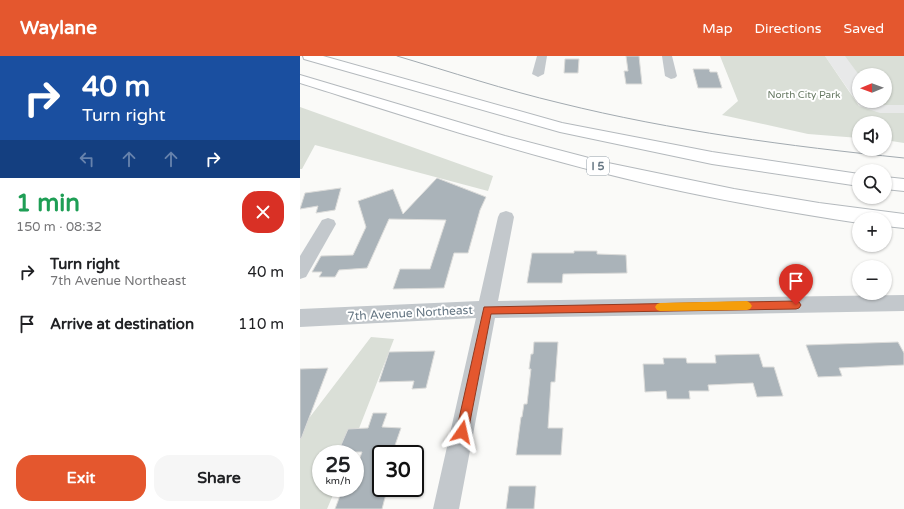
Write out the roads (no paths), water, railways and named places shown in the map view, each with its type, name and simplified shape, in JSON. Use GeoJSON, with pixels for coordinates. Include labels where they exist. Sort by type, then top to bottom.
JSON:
{"type":"FeatureCollection","features":[{"type":"Feature","properties":{"kind":"highway"},"geometry":{"type":"LineString","coordinates":[[309,56],[560,127],[712,158],[852,179]]}},
{"type":"Feature","properties":{"kind":"highway"},"geometry":{"type":"LineString","coordinates":[[340,56],[446,96]]}},
{"type":"Feature","properties":{"kind":"highway","name":"I 5"},"geometry":{"type":"LineString","coordinates":[[300,78],[520,146],[622,172],[772,202],[904,221]]}},
{"type":"Feature","properties":{"kind":"highway"},"geometry":{"type":"LineString","coordinates":[[892,184],[904,185]]}},
{"type":"Feature","properties":{"kind":"street"},"geometry":{"type":"LineString","coordinates":[[538,74],[542,56]]}},
{"type":"Feature","properties":{"kind":"street"},"geometry":{"type":"LineString","coordinates":[[667,56],[671,76]]}},
{"type":"Feature","properties":{"kind":"street"},"geometry":{"type":"LineString","coordinates":[[446,509],[506,217]]}},
{"type":"Feature","properties":{"kind":"street"},"geometry":{"type":"LineString","coordinates":[[300,272],[328,224]]}},
{"type":"Feature","properties":{"kind":"street","name":"7th Avenue Northeast"},"geometry":{"type":"LineString","coordinates":[[300,318],[487,310],[904,303]]}},
{"type":"Feature","properties":{"kind":"tram line"},"geometry":{"type":"LineString","coordinates":[[397,56],[539,98],[645,122],[774,143],[904,158]]}},
{"type":"Feature","properties":{"kind":"park label","name":"North City Park"},"geometry":{"type":"Point","coordinates":[804,94]}}]}
